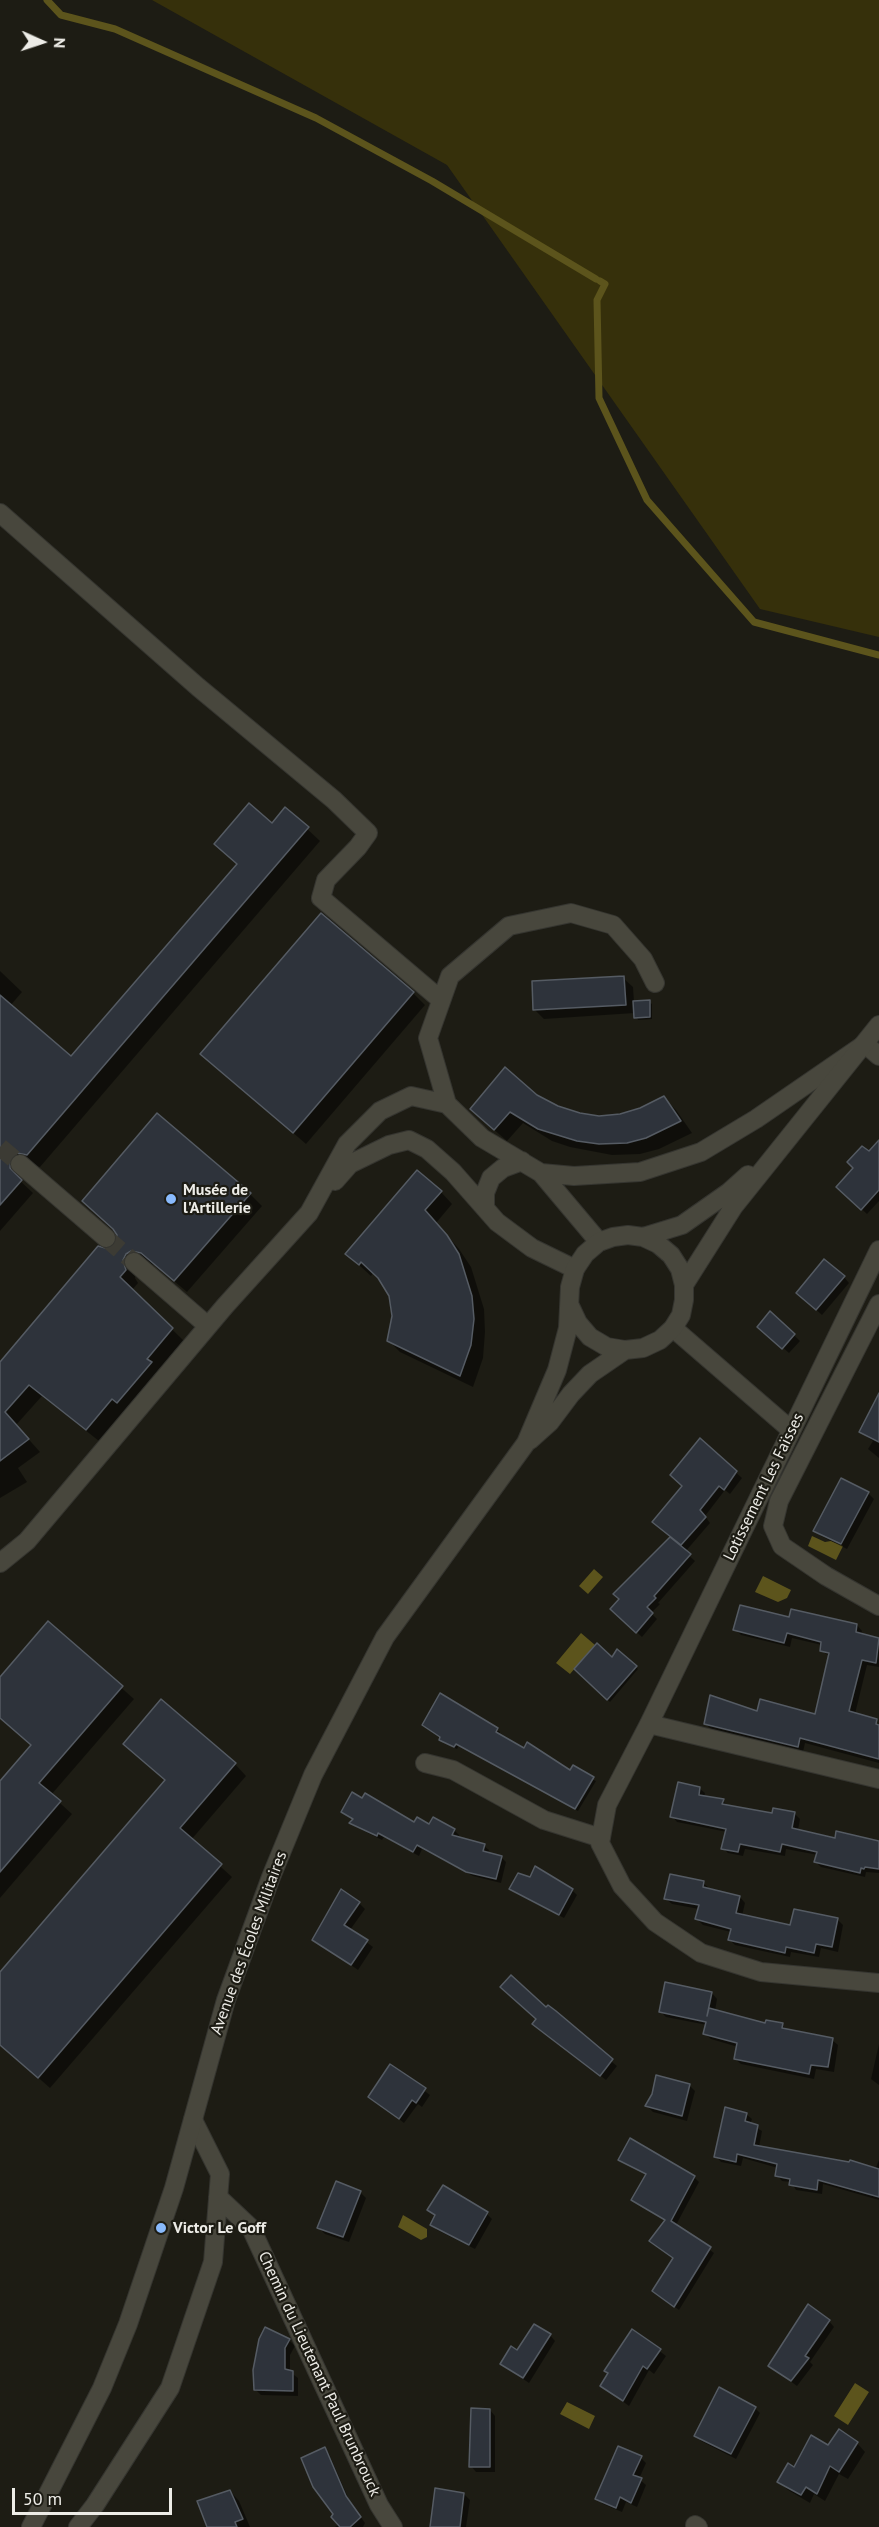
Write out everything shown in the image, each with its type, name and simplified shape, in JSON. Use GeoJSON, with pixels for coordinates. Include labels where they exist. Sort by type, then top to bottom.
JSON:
{"type":"FeatureCollection","features":[{"type":"Feature","properties":{"kind":"street"},"geometry":{"type":"LineString","coordinates":[[0,513],[198,687],[334,800],[368,833],[358,847],[326,880],[321,898],[441,1000]]}},
{"type":"Feature","properties":{"kind":"street"},"geometry":{"type":"LineString","coordinates":[[599,1242],[541,1173],[482,1138],[447,1104],[428,1038],[450,976],[509,926],[571,913],[613,925],[643,959],[655,983]]}},
{"type":"Feature","properties":{"kind":"street"},"geometry":{"type":"LineString","coordinates":[[684,1285],[734,1206],[794,1133],[872,1050],[879,1025]]}},
{"type":"Feature","properties":{"kind":"street"},"geometry":{"type":"LineString","coordinates":[[541,1173],[574,1176],[640,1172],[701,1152],[872,1050]]}},
{"type":"Feature","properties":{"kind":"street"},"geometry":{"type":"LineString","coordinates":[[309,1213],[347,1144],[380,1111],[411,1096],[447,1104]]}},
{"type":"Feature","properties":{"kind":"street"},"geometry":{"type":"LineString","coordinates":[[643,1237],[682,1225],[729,1192],[794,1133]]}},
{"type":"Feature","properties":{"kind":"street"},"geometry":{"type":"LineString","coordinates":[[0,1563],[27,1541],[208,1326],[350,1164],[389,1145],[409,1140],[427,1149],[453,1172],[497,1222],[532,1248],[575,1269]]}},
{"type":"Feature","properties":{"kind":"street"},"geometry":{"type":"LineString","coordinates":[[485,1208],[485,1193],[491,1178],[503,1168],[522,1161]]}},
{"type":"Feature","properties":{"kind":"street"},"geometry":{"type":"LineString","coordinates":[[20,1164],[106,1238]]}},
{"type":"Feature","properties":{"kind":"street"},"geometry":{"type":"LineString","coordinates":[[628,1235],[643,1237],[658,1244],[671,1255],[680,1269],[684,1285],[682,1308],[673,1328],[660,1340],[644,1348],[625,1350],[607,1347],[590,1337],[578,1323],[570,1306],[570,1287],[575,1269],[585,1254],[599,1242],[628,1235]]}},
{"type":"Feature","properties":{"kind":"street","name":"Lotissement Les Faïsses"},"geometry":{"type":"LineString","coordinates":[[601,1838],[607,1805],[649,1724],[879,1250]]}},
{"type":"Feature","properties":{"kind":"street"},"geometry":{"type":"LineString","coordinates":[[134,1262],[208,1326]]}},
{"type":"Feature","properties":{"kind":"street"},"geometry":{"type":"LineString","coordinates":[[879,1304],[779,1501],[773,1526],[782,1546],[826,1576],[879,1606]]}},
{"type":"Feature","properties":{"kind":"street","name":"Avenue des Écoles Militaires"},"geometry":{"type":"LineString","coordinates":[[31,2527],[102,2388],[128,2324],[174,2188],[226,2000],[271,1877],[313,1775],[385,1637],[526,1443],[557,1370],[568,1328],[570,1306]]}},
{"type":"Feature","properties":{"kind":"street"},"geometry":{"type":"LineString","coordinates":[[673,1328],[791,1430]]}},
{"type":"Feature","properties":{"kind":"street","name":"Avenue des Écoles Militaires"},"geometry":{"type":"LineString","coordinates":[[526,1443],[544,1428],[590,1374],[625,1350]]}},
{"type":"Feature","properties":{"kind":"street"},"geometry":{"type":"LineString","coordinates":[[649,1724],[879,1779]]}},
{"type":"Feature","properties":{"kind":"street"},"geometry":{"type":"LineString","coordinates":[[426,1763],[453,1770],[544,1820],[601,1838],[600,1843],[622,1886],[655,1922],[701,1953],[761,1972],[879,1983]]}},
{"type":"Feature","properties":{"kind":"street"},"geometry":{"type":"LineString","coordinates":[[78,2527],[95,2505],[170,2388],[213,2262],[219,2174],[193,2120]]}},
{"type":"Feature","properties":{"kind":"street","name":"Chemin du Lieutenant Paul Brunbrouck"},"geometry":{"type":"LineString","coordinates":[[218,2197],[251,2228],[380,2505],[393,2527]]}},
{"type":"Feature","properties":{"kind":"street","name":"Avenue des Écoles Militaires"},"geometry":{"type":"LineString","coordinates":[[17,2527],[54,2483]]}},
{"type":"Feature","properties":{"kind":"shaded area"},"geometry":{"type":"Polygon","coordinates":[[[152,0],[879,0],[879,637],[760,609],[447,165],[152,0]]]}},
{"type":"Feature","properties":{"kind":"shaded area"},"geometry":{"type":"Polygon","coordinates":[[[812,1536],[843,1546],[836,1560],[808,1546],[812,1536]]]}},
{"type":"Feature","properties":{"kind":"shaded area"},"geometry":{"type":"Polygon","coordinates":[[[594,1569],[603,1577],[588,1594],[579,1586],[594,1569]]]}},
{"type":"Feature","properties":{"kind":"shaded area"},"geometry":{"type":"Polygon","coordinates":[[[763,1576],[791,1590],[787,1598],[778,1602],[755,1592],[763,1576]]]}},
{"type":"Feature","properties":{"kind":"shaded area"},"geometry":{"type":"Polygon","coordinates":[[[581,1633],[595,1645],[570,1674],[556,1663],[581,1633]]]}},
{"type":"Feature","properties":{"kind":"shaded area"},"geometry":{"type":"Polygon","coordinates":[[[403,2215],[427,2229],[427,2237],[421,2240],[398,2227],[403,2215]]]}},
{"type":"Feature","properties":{"kind":"shaded area"},"geometry":{"type":"Polygon","coordinates":[[[855,2383],[869,2392],[848,2425],[834,2416],[855,2383]]]}},
{"type":"Feature","properties":{"kind":"shaded area"},"geometry":{"type":"Polygon","coordinates":[[[567,2402],[595,2416],[589,2429],[560,2414],[567,2402]]]}},
{"type":"Feature","properties":{"kind":"building"},"geometry":{"type":"Polygon","coordinates":[[[249,803],[272,823],[285,807],[309,827],[27,1155],[17,1153],[11,1157],[10,1168],[22,1180],[0,1205],[0,995],[71,1056],[237,864],[214,844],[249,803]]]}},
{"type":"Feature","properties":{"kind":"building"},"geometry":{"type":"Polygon","coordinates":[[[321,913],[414,992],[293,1133],[200,1054],[321,913]]]}},
{"type":"Feature","properties":{"kind":"building"},"geometry":{"type":"Polygon","coordinates":[[[624,976],[626,1005],[533,1010],[532,981],[624,976]]]}},
{"type":"Feature","properties":{"kind":"building"},"geometry":{"type":"Polygon","coordinates":[[[650,1000],[650,1017],[634,1018],[633,1001],[650,1000]]]}},
{"type":"Feature","properties":{"kind":"building"},"geometry":{"type":"Polygon","coordinates":[[[505,1067],[537,1095],[558,1106],[580,1113],[599,1116],[620,1114],[640,1108],[664,1096],[681,1121],[646,1138],[627,1143],[599,1144],[577,1141],[538,1129],[510,1112],[494,1130],[470,1109],[505,1067]]]}},
{"type":"Feature","properties":{"kind":"building"},"geometry":{"type":"Polygon","coordinates":[[[157,1113],[251,1193],[174,1281],[141,1253],[131,1251],[126,1254],[123,1260],[126,1270],[120,1277],[173,1328],[147,1359],[152,1362],[117,1403],[112,1399],[86,1430],[29,1385],[5,1412],[29,1439],[0,1461],[0,1362],[98,1246],[109,1249],[115,1245],[117,1235],[113,1229],[82,1201],[157,1113]]]}},
{"type":"Feature","properties":{"kind":"building"},"geometry":{"type":"Polygon","coordinates":[[[879,1140],[879,1190],[861,1210],[836,1187],[853,1168],[847,1162],[862,1146],[869,1151],[879,1140]]]}},
{"type":"Feature","properties":{"kind":"building"},"geometry":{"type":"Polygon","coordinates":[[[417,1170],[442,1191],[425,1210],[447,1235],[459,1254],[472,1296],[474,1319],[471,1345],[460,1376],[387,1341],[392,1316],[389,1296],[378,1278],[361,1262],[359,1265],[345,1254],[417,1170]]]}},
{"type":"Feature","properties":{"kind":"building"},"geometry":{"type":"Polygon","coordinates":[[[824,1259],[845,1276],[816,1310],[796,1293],[824,1259]]]}},
{"type":"Feature","properties":{"kind":"building"},"geometry":{"type":"Polygon","coordinates":[[[770,1311],[795,1334],[782,1349],[757,1327],[770,1311]]]}},
{"type":"Feature","properties":{"kind":"building"},"geometry":{"type":"Polygon","coordinates":[[[879,1393],[879,1442],[859,1432],[879,1393]]]}},
{"type":"Feature","properties":{"kind":"building"},"geometry":{"type":"Polygon","coordinates":[[[700,1438],[737,1471],[724,1490],[719,1486],[700,1510],[706,1517],[681,1545],[652,1522],[682,1486],[670,1475],[700,1438]]]}},
{"type":"Feature","properties":{"kind":"building"},"geometry":{"type":"Polygon","coordinates":[[[841,1478],[869,1492],[841,1544],[813,1531],[841,1478]]]}},
{"type":"Feature","properties":{"kind":"building"},"geometry":{"type":"Polygon","coordinates":[[[670,1537],[691,1554],[654,1596],[656,1598],[647,1607],[653,1613],[636,1633],[610,1609],[619,1599],[613,1594],[670,1537]]]}},
{"type":"Feature","properties":{"kind":"building"},"geometry":{"type":"Polygon","coordinates":[[[740,1605],[789,1617],[791,1609],[857,1624],[856,1632],[879,1638],[876,1663],[862,1660],[849,1711],[877,1719],[879,1759],[800,1738],[798,1747],[704,1724],[710,1695],[757,1711],[760,1699],[815,1714],[829,1653],[820,1651],[821,1642],[787,1633],[784,1643],[733,1630],[740,1605]]]}},
{"type":"Feature","properties":{"kind":"building"},"geometry":{"type":"Polygon","coordinates":[[[48,1621],[123,1686],[39,1783],[61,1801],[0,1872],[0,1781],[31,1745],[0,1718],[0,1677],[48,1621]]]}},
{"type":"Feature","properties":{"kind":"building"},"geometry":{"type":"Polygon","coordinates":[[[597,1643],[612,1657],[617,1649],[637,1666],[607,1700],[574,1669],[597,1643]]]}},
{"type":"Feature","properties":{"kind":"building"},"geometry":{"type":"Polygon","coordinates":[[[440,1693],[498,1728],[496,1732],[524,1748],[527,1742],[570,1770],[573,1765],[594,1777],[575,1809],[456,1744],[454,1747],[439,1740],[440,1737],[422,1725],[440,1693]]]}},
{"type":"Feature","properties":{"kind":"building"},"geometry":{"type":"Polygon","coordinates":[[[161,1699],[236,1763],[180,1828],[222,1864],[38,2078],[0,2045],[0,1972],[165,1780],[123,1744],[161,1699]]]}},
{"type":"Feature","properties":{"kind":"building"},"geometry":{"type":"Polygon","coordinates":[[[678,1782],[700,1787],[699,1795],[724,1799],[722,1804],[772,1813],[773,1808],[795,1812],[792,1828],[835,1838],[836,1831],[879,1841],[879,1869],[865,1867],[861,1868],[860,1873],[814,1862],[817,1852],[782,1844],[780,1852],[740,1844],[738,1852],[721,1849],[726,1829],[670,1817],[678,1782]]]}},
{"type":"Feature","properties":{"kind":"building"},"geometry":{"type":"Polygon","coordinates":[[[352,1792],[362,1798],[365,1793],[414,1822],[417,1817],[429,1824],[433,1817],[455,1829],[452,1835],[485,1844],[483,1851],[502,1856],[496,1879],[466,1872],[417,1845],[413,1852],[378,1833],[377,1836],[349,1823],[353,1819],[341,1812],[352,1792]]]}},
{"type":"Feature","properties":{"kind":"building"},"geometry":{"type":"Polygon","coordinates":[[[535,1866],[573,1889],[559,1915],[509,1889],[518,1873],[530,1877],[535,1866]]]}},
{"type":"Feature","properties":{"kind":"building"},"geometry":{"type":"Polygon","coordinates":[[[670,1874],[704,1881],[703,1887],[740,1896],[736,1913],[790,1925],[794,1909],[838,1918],[832,1947],[816,1944],[814,1953],[786,1947],[785,1953],[728,1940],[731,1929],[695,1919],[699,1905],[664,1899],[670,1874]]]}},
{"type":"Feature","properties":{"kind":"building"},"geometry":{"type":"Polygon","coordinates":[[[341,1889],[360,1902],[344,1925],[368,1940],[351,1965],[312,1940],[341,1889]]]}},
{"type":"Feature","properties":{"kind":"building"},"geometry":{"type":"Polygon","coordinates":[[[511,1975],[546,2007],[548,2005],[556,2011],[613,2059],[600,2076],[532,2024],[536,2019],[500,1987],[511,1975]]]}},
{"type":"Feature","properties":{"kind":"building"},"geometry":{"type":"Polygon","coordinates":[[[665,1982],[712,1992],[707,2016],[709,2008],[765,2023],[766,2020],[783,2023],[782,2028],[833,2038],[828,2067],[811,2065],[809,2074],[734,2059],[737,2043],[703,2034],[706,2022],[659,2012],[665,1982]]]}},
{"type":"Feature","properties":{"kind":"building"},"geometry":{"type":"Polygon","coordinates":[[[390,2064],[426,2088],[416,2103],[412,2100],[399,2119],[368,2097],[390,2064]]]}},
{"type":"Feature","properties":{"kind":"building"},"geometry":{"type":"Polygon","coordinates":[[[656,2075],[690,2084],[682,2116],[645,2106],[652,2094],[656,2075]]]}},
{"type":"Feature","properties":{"kind":"building"},"geometry":{"type":"Polygon","coordinates":[[[725,2107],[747,2113],[745,2121],[758,2125],[754,2145],[849,2162],[850,2160],[879,2169],[879,2197],[818,2180],[817,2190],[789,2185],[790,2179],[775,2176],[777,2164],[737,2154],[736,2162],[714,2157],[725,2107]]]}},
{"type":"Feature","properties":{"kind":"building"},"geometry":{"type":"Polygon","coordinates":[[[630,2138],[695,2176],[671,2221],[711,2247],[674,2307],[652,2291],[673,2258],[649,2241],[665,2220],[631,2200],[646,2174],[618,2160],[630,2138]]]}},
{"type":"Feature","properties":{"kind":"building"},"geometry":{"type":"Polygon","coordinates":[[[336,2181],[361,2191],[343,2237],[317,2228],[336,2181]]]}},
{"type":"Feature","properties":{"kind":"building"},"geometry":{"type":"Polygon","coordinates":[[[443,2185],[488,2212],[469,2245],[430,2225],[435,2215],[427,2210],[443,2185]]]}},
{"type":"Feature","properties":{"kind":"building"},"geometry":{"type":"Polygon","coordinates":[[[808,2304],[830,2320],[805,2356],[809,2358],[791,2381],[768,2366],[808,2304]]]}},
{"type":"Feature","properties":{"kind":"building"},"geometry":{"type":"Polygon","coordinates":[[[534,2324],[551,2334],[523,2378],[500,2364],[511,2346],[517,2350],[534,2324]]]}},
{"type":"Feature","properties":{"kind":"building"},"geometry":{"type":"Polygon","coordinates":[[[265,2327],[290,2339],[285,2348],[285,2369],[293,2371],[293,2391],[254,2390],[253,2370],[259,2339],[265,2327]]]}},
{"type":"Feature","properties":{"kind":"building"},"geometry":{"type":"Polygon","coordinates":[[[632,2329],[661,2349],[647,2369],[643,2366],[623,2401],[600,2386],[608,2373],[604,2371],[632,2329]]]}},
{"type":"Feature","properties":{"kind":"building"},"geometry":{"type":"Polygon","coordinates":[[[719,2387],[756,2407],[731,2454],[694,2436],[719,2387]]]}},
{"type":"Feature","properties":{"kind":"building"},"geometry":{"type":"Polygon","coordinates":[[[471,2408],[490,2409],[490,2467],[469,2467],[471,2408]]]}},
{"type":"Feature","properties":{"kind":"building"},"geometry":{"type":"Polygon","coordinates":[[[839,2429],[858,2442],[839,2472],[830,2466],[817,2494],[806,2487],[801,2495],[777,2482],[788,2463],[794,2467],[811,2435],[828,2445],[839,2429]]]}},
{"type":"Feature","properties":{"kind":"building"},"geometry":{"type":"Polygon","coordinates":[[[618,2446],[642,2456],[633,2475],[642,2478],[631,2503],[620,2497],[616,2508],[595,2499],[618,2446]]]}},
{"type":"Feature","properties":{"kind":"building"},"geometry":{"type":"Polygon","coordinates":[[[325,2447],[346,2496],[361,2517],[350,2527],[340,2527],[331,2517],[333,2514],[313,2487],[301,2458],[325,2447]]]}},
{"type":"Feature","properties":{"kind":"building"},"geometry":{"type":"Polygon","coordinates":[[[435,2488],[464,2493],[460,2527],[430,2527],[435,2488]]]}},
{"type":"Feature","properties":{"kind":"building"},"geometry":{"type":"Polygon","coordinates":[[[230,2490],[243,2519],[235,2522],[237,2527],[207,2527],[197,2501],[230,2490]]]}},
{"type":"Feature","properties":{"kind":"waterway"},"geometry":{"type":"LineString","coordinates":[[47,0],[61,15],[115,29],[316,118],[432,181],[596,279]]}},
{"type":"Feature","properties":{"kind":"waterway"},"geometry":{"type":"LineString","coordinates":[[600,281],[605,284],[597,300],[599,398],[647,500],[754,622],[879,655]]}},
{"type":"Feature","properties":{"kind":"tunnel"},"geometry":{"type":"LineString","coordinates":[[0,1147],[20,1164]]}},
{"type":"Feature","properties":{"kind":"tunnel"},"geometry":{"type":"LineString","coordinates":[[106,1238],[134,1262]]}},
{"type":"Feature","properties":{"kind":"place","name":"Musée de l'Artillerie"},"geometry":{"type":"Point","coordinates":[171,1199]}},
{"type":"Feature","properties":{"kind":"place","name":"Victor Le Goff"},"geometry":{"type":"Point","coordinates":[161,2228]}}]}
